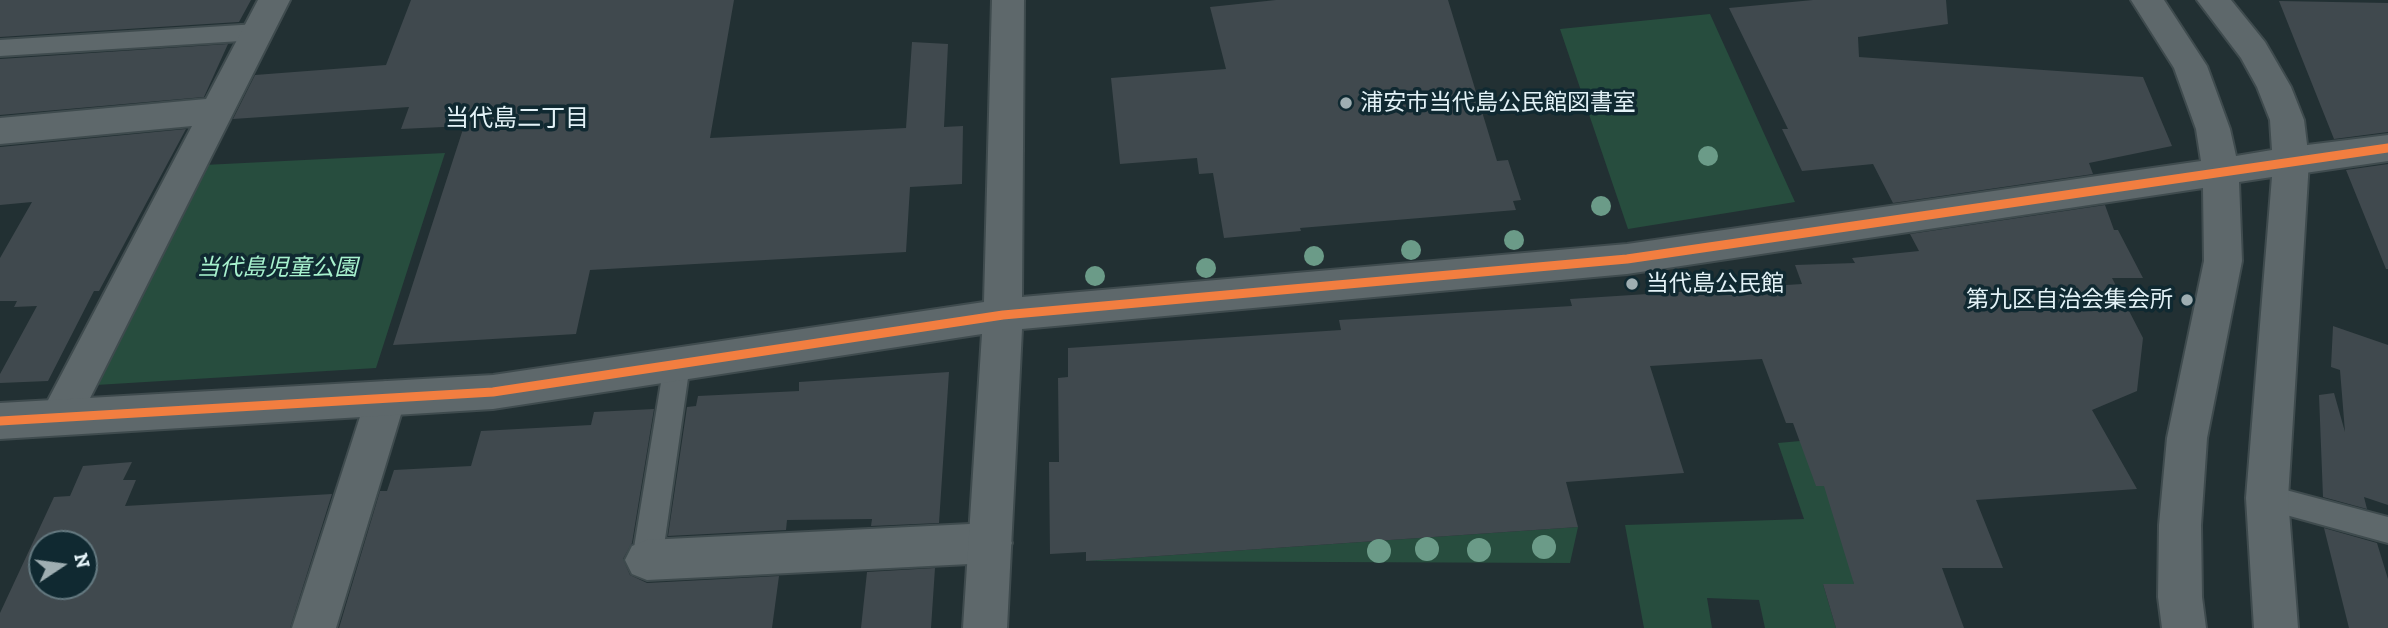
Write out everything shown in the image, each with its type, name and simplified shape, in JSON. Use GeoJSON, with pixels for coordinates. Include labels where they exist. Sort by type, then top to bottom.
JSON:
{"type":"FeatureCollection","features":[{"type":"Feature","properties":{"kind":"street"},"geometry":{"type":"LineString","coordinates":[[60,417],[274,0]]}},
{"type":"Feature","properties":{"kind":"street"},"geometry":{"type":"LineString","coordinates":[[985,628],[1003,315],[1008,0]]}},
{"type":"Feature","properties":{"kind":"street"},"geometry":{"type":"LineString","coordinates":[[2147,0],[2190,66],[2213,129],[2221,171],[2223,261],[2187,438],[2179,524],[2180,597],[2184,628]]}},
{"type":"Feature","properties":{"kind":"street"},"geometry":{"type":"LineString","coordinates":[[2213,0],[2253,50],[2274,87],[2287,120],[2291,161],[2267,498],[2276,628]]}},
{"type":"Feature","properties":{"kind":"street"},"geometry":{"type":"LineString","coordinates":[[0,131],[217,111]]}},
{"type":"Feature","properties":{"kind":"street"},"geometry":{"type":"LineString","coordinates":[[0,421],[493,392],[1003,315],[1626,259],[2388,148]]}},
{"type":"Feature","properties":{"kind":"street"},"geometry":{"type":"LineString","coordinates":[[314,628],[386,398]]}},
{"type":"Feature","properties":{"kind":"street"},"geometry":{"type":"LineString","coordinates":[[647,559],[990,542]]}},
{"type":"Feature","properties":{"kind":"lane"},"geometry":{"type":"LineString","coordinates":[[0,48],[257,32]]}},
{"type":"Feature","properties":{"kind":"lane"},"geometry":{"type":"LineString","coordinates":[[647,559],[677,364]]}},
{"type":"Feature","properties":{"kind":"lane"},"geometry":{"type":"LineString","coordinates":[[2267,498],[2388,530]]}},
{"type":"Feature","properties":{"kind":"green space"},"geometry":{"type":"Polygon","coordinates":[[[1710,14],[1795,202],[1628,229],[1560,29],[1710,14]]]}},
{"type":"Feature","properties":{"kind":"green space","name":"当代島児童公園"},"geometry":{"type":"Polygon","coordinates":[[[445,153],[376,368],[96,385],[204,165],[445,153]]]}},
{"type":"Feature","properties":{"kind":"green space"},"geometry":{"type":"Polygon","coordinates":[[[1800,441],[1835,485],[1854,584],[1823,584],[1836,628],[1765,628],[1759,600],[1707,598],[1712,628],[1644,628],[1625,525],[1804,519],[1778,443],[1800,441]]]}},
{"type":"Feature","properties":{"kind":"green space"},"geometry":{"type":"Polygon","coordinates":[[[1578,527],[1570,563],[1086,561],[1578,527]]]}},
{"type":"Feature","properties":{"kind":"building"},"geometry":{"type":"Polygon","coordinates":[[[0,0],[251,0],[239,22],[0,37],[0,0]]]}},
{"type":"Feature","properties":{"kind":"building"},"geometry":{"type":"Polygon","coordinates":[[[411,0],[734,0],[710,138],[906,128],[912,42],[948,44],[944,127],[963,126],[962,184],[910,187],[906,252],[590,270],[576,334],[393,345],[464,126],[401,129],[409,107],[233,119],[255,75],[386,65],[411,0]]]}},
{"type":"Feature","properties":{"kind":"building"},"geometry":{"type":"Polygon","coordinates":[[[1276,0],[1448,0],[1497,161],[1508,160],[1521,200],[1513,201],[1516,210],[1300,228],[1301,231],[1224,238],[1213,173],[1199,174],[1197,158],[1120,164],[1111,78],[1226,69],[1210,7],[1276,0]]]}},
{"type":"Feature","properties":{"kind":"building"},"geometry":{"type":"Polygon","coordinates":[[[1813,0],[1946,0],[1948,24],[1858,37],[1859,57],[2143,77],[2172,146],[2089,163],[2093,174],[1893,203],[1873,164],[1802,171],[1782,129],[1788,129],[1729,8],[1813,0]]]}},
{"type":"Feature","properties":{"kind":"building"},"geometry":{"type":"Polygon","coordinates":[[[2279,1],[2388,3],[2388,132],[2334,139],[2279,1]]]}},
{"type":"Feature","properties":{"kind":"building"},"geometry":{"type":"Polygon","coordinates":[[[228,44],[204,97],[0,115],[0,59],[228,44]]]}},
{"type":"Feature","properties":{"kind":"building"},"geometry":{"type":"Polygon","coordinates":[[[186,129],[99,291],[94,291],[48,381],[0,383],[0,374],[37,306],[14,307],[17,301],[0,301],[0,258],[32,202],[0,205],[0,147],[186,129]]]}},
{"type":"Feature","properties":{"kind":"building"},"geometry":{"type":"Polygon","coordinates":[[[2388,164],[2388,269],[2386,269],[2346,170],[2388,164]]]}},
{"type":"Feature","properties":{"kind":"building"},"geometry":{"type":"Polygon","coordinates":[[[2105,205],[2114,230],[2118,230],[2143,278],[2112,278],[2143,338],[2137,391],[2092,410],[2137,489],[1976,500],[2003,568],[1942,568],[1964,628],[1836,628],[1823,584],[1854,584],[1824,486],[1816,486],[1793,423],[1786,423],[1762,359],[1650,366],[1684,473],[1566,482],[1578,527],[1086,561],[1086,552],[1050,554],[1049,462],[1059,462],[1058,378],[1068,377],[1068,348],[1341,330],[1339,320],[1572,306],[1570,299],[1802,284],[1795,265],[1855,263],[1852,258],[1919,251],[1910,234],[2105,205]]]}},
{"type":"Feature","properties":{"kind":"building"},"geometry":{"type":"Polygon","coordinates":[[[2333,326],[2388,345],[2388,505],[2364,497],[2367,509],[2323,497],[2319,395],[2334,393],[2345,432],[2340,370],[2331,367],[2333,326]]]}},
{"type":"Feature","properties":{"kind":"building"},"geometry":{"type":"Polygon","coordinates":[[[949,372],[939,523],[871,526],[872,519],[787,520],[786,530],[668,536],[687,407],[696,406],[698,396],[799,391],[799,382],[949,372]]]}},
{"type":"Feature","properties":{"kind":"building"},"geometry":{"type":"Polygon","coordinates":[[[654,409],[632,543],[623,559],[630,575],[647,583],[779,576],[772,628],[339,628],[380,491],[387,491],[394,470],[471,466],[481,431],[591,425],[594,412],[654,409]]]}},
{"type":"Feature","properties":{"kind":"building"},"geometry":{"type":"Polygon","coordinates":[[[132,462],[123,480],[136,480],[125,506],[332,494],[290,628],[0,628],[0,613],[28,553],[28,600],[98,600],[98,530],[39,530],[54,497],[70,496],[83,466],[132,462]]]}},
{"type":"Feature","properties":{"kind":"building"},"geometry":{"type":"Polygon","coordinates":[[[2324,528],[2377,543],[2388,579],[2388,628],[2349,628],[2324,528]]]}},
{"type":"Feature","properties":{"kind":"building"},"geometry":{"type":"Polygon","coordinates":[[[935,568],[931,628],[861,628],[867,572],[935,568]]]}},
{"type":"Feature","properties":{"kind":"cycle path"},"geometry":{"type":"LineString","coordinates":[[0,421],[493,392],[1003,315],[1627,259],[2388,148]]}},
{"type":"Feature","properties":{"kind":"place","name":"浦安市当代島公民館図書室"},"geometry":{"type":"Point","coordinates":[1346,103]}},
{"type":"Feature","properties":{"kind":"place","name":"当代島公民館"},"geometry":{"type":"Point","coordinates":[1632,284]}},
{"type":"Feature","properties":{"kind":"place","name":"第九区自治会集会所"},"geometry":{"type":"Point","coordinates":[2187,300]}},
{"type":"Feature","properties":{"kind":"district","name":"当代島二丁目"},"geometry":{"type":"Point","coordinates":[517,119]}}]}
